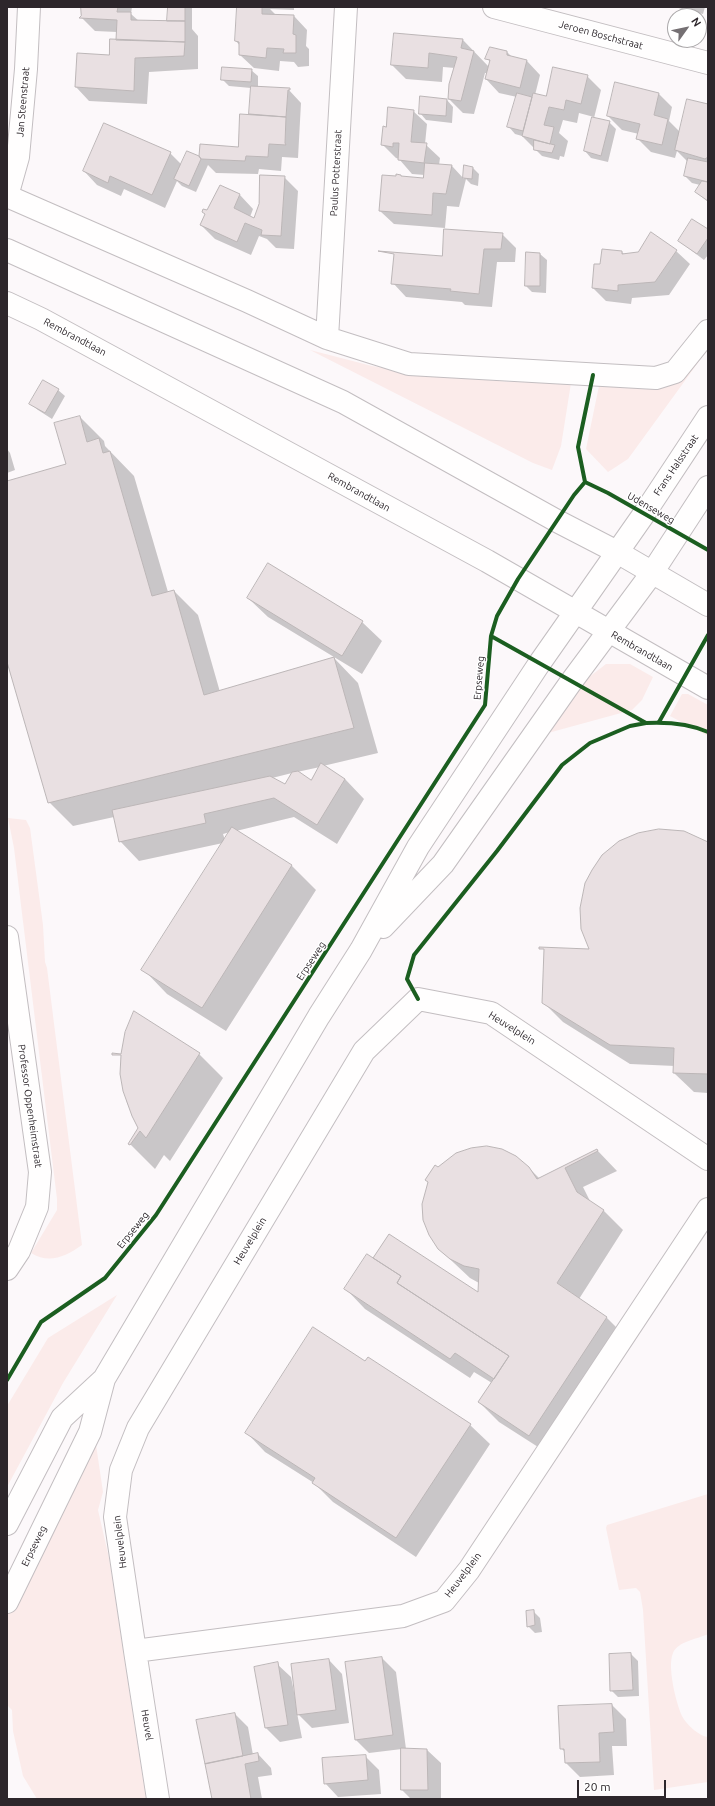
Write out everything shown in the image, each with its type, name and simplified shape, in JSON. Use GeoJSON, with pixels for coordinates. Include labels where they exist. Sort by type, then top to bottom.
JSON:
{"type":"FeatureCollection","features":[{"type":"Feature","properties":{"kind":"street","name":"Jan Steenstraat"},"geometry":{"type":"LineString","coordinates":[[7,196],[18,158],[26,69],[29,7]]}},
{"type":"Feature","properties":{"kind":"street","name":"Paulus Potterstraat"},"geometry":{"type":"LineString","coordinates":[[327,338],[346,7]]}},
{"type":"Feature","properties":{"kind":"street","name":"Jeroen Boschstraat"},"geometry":{"type":"LineString","coordinates":[[494,7],[708,63]]}},
{"type":"Feature","properties":{"kind":"street"},"geometry":{"type":"LineString","coordinates":[[7,196],[247,300],[327,338],[409,364],[656,378],[675,372],[708,331]]}},
{"type":"Feature","properties":{"kind":"street"},"geometry":{"type":"LineString","coordinates":[[7,250],[342,402],[557,521],[617,552],[708,605]]}},
{"type":"Feature","properties":{"kind":"street","name":"Rembrandtlaan"},"geometry":{"type":"LineString","coordinates":[[7,303],[41,319],[480,557],[708,688]]}},
{"type":"Feature","properties":{"kind":"street","name":"Frans Halsstraat"},"geometry":{"type":"LineString","coordinates":[[575,612],[708,417]]}},
{"type":"Feature","properties":{"kind":"street"},"geometry":{"type":"LineString","coordinates":[[652,573],[708,487]]}},
{"type":"Feature","properties":{"kind":"street","name":"Erpseweg"},"geometry":{"type":"LineString","coordinates":[[361,950],[443,864],[571,682],[652,573]]}},
{"type":"Feature","properties":{"kind":"street","name":"Erpseweg"},"geometry":{"type":"LineString","coordinates":[[7,1602],[90,1432],[104,1379],[319,1016],[361,950],[418,847],[575,612]]}},
{"type":"Feature","properties":{"kind":"street","name":"Professor Oppenheimstraat"},"geometry":{"type":"LineString","coordinates":[[7,936],[40,1172],[37,1207],[19,1251],[7,1270]]}},
{"type":"Feature","properties":{"kind":"street","name":"Heuvelplein"},"geometry":{"type":"LineString","coordinates":[[708,1159],[491,1013],[418,999],[364,1051],[138,1428],[121,1470],[115,1517],[135,1651],[403,1616],[444,1601],[469,1570],[708,1210]]}},
{"type":"Feature","properties":{"kind":"street","name":"Erpseweg"},"geometry":{"type":"LineString","coordinates":[[7,1524],[62,1418],[104,1379]]}},
{"type":"Feature","properties":{"kind":"street","name":"Heuvel"},"geometry":{"type":"LineString","coordinates":[[135,1651],[158,1799]]}},
{"type":"Feature","properties":{"kind":"shaded area"},"geometry":{"type":"Polygon","coordinates":[[[708,336],[708,349],[628,459],[608,472],[586,449],[600,381],[674,363],[708,336]]]}},
{"type":"Feature","properties":{"kind":"shaded area"},"geometry":{"type":"Polygon","coordinates":[[[310,350],[372,366],[425,375],[511,382],[571,383],[561,446],[552,470],[533,463],[310,350]]]}},
{"type":"Feature","properties":{"kind":"shaded area"},"geometry":{"type":"Polygon","coordinates":[[[606,664],[630,664],[653,677],[642,700],[632,710],[548,733],[584,681],[606,664]]]}},
{"type":"Feature","properties":{"kind":"shaded area"},"geometry":{"type":"Polygon","coordinates":[[[682,694],[688,694],[708,705],[708,736],[670,716],[682,694]]]}},
{"type":"Feature","properties":{"kind":"shaded area"},"geometry":{"type":"Polygon","coordinates":[[[8,818],[26,820],[30,828],[43,925],[45,962],[47,968],[82,1245],[57,1258],[44,1258],[31,1253],[57,1210],[57,1199],[14,848],[8,818]]]}},
{"type":"Feature","properties":{"kind":"shaded area"},"geometry":{"type":"Polygon","coordinates":[[[117,1295],[63,1383],[7,1487],[7,1406],[48,1338],[117,1295]]]}},
{"type":"Feature","properties":{"kind":"shaded area"},"geometry":{"type":"Polygon","coordinates":[[[95,1438],[103,1492],[98,1510],[109,1558],[146,1799],[37,1799],[23,1776],[13,1731],[12,1710],[7,1705],[7,1613],[79,1464],[95,1438]]]}},
{"type":"Feature","properties":{"kind":"shaded area"},"geometry":{"type":"Polygon","coordinates":[[[708,1494],[708,1634],[679,1646],[673,1653],[671,1666],[675,1694],[682,1716],[686,1723],[693,1729],[708,1737],[708,1782],[654,1790],[643,1610],[640,1592],[636,1588],[619,1590],[606,1528],[607,1525],[708,1494]]]}},
{"type":"Feature","properties":{"kind":"building"},"geometry":{"type":"Polygon","coordinates":[[[81,7],[118,7],[117,12],[131,12],[131,20],[185,21],[185,42],[116,40],[117,20],[79,18],[81,16],[81,7]]]}},
{"type":"Feature","properties":{"kind":"building"},"geometry":{"type":"Polygon","coordinates":[[[168,7],[185,7],[185,21],[167,21],[168,7]]]}},
{"type":"Feature","properties":{"kind":"building"},"geometry":{"type":"Polygon","coordinates":[[[237,7],[262,7],[262,14],[294,15],[293,34],[296,35],[296,53],[283,53],[284,49],[267,48],[266,58],[239,55],[239,42],[235,41],[237,7]]]}},
{"type":"Feature","properties":{"kind":"building"},"geometry":{"type":"Polygon","coordinates":[[[394,33],[463,39],[461,48],[474,51],[461,101],[448,99],[449,84],[457,57],[429,53],[428,68],[391,65],[394,33]]]}},
{"type":"Feature","properties":{"kind":"building"},"geometry":{"type":"Polygon","coordinates":[[[110,39],[185,42],[184,56],[135,58],[134,91],[75,87],[77,53],[109,55],[110,39]]]}},
{"type":"Feature","properties":{"kind":"building"},"geometry":{"type":"Polygon","coordinates":[[[490,47],[507,51],[507,55],[527,60],[520,88],[485,79],[490,60],[485,59],[490,47]]]}},
{"type":"Feature","properties":{"kind":"building"},"geometry":{"type":"Polygon","coordinates":[[[222,67],[252,69],[251,82],[221,80],[222,67]]]}},
{"type":"Feature","properties":{"kind":"building"},"geometry":{"type":"Polygon","coordinates":[[[553,67],[588,75],[581,104],[566,100],[564,110],[549,107],[544,125],[554,127],[550,144],[522,136],[533,93],[546,96],[553,67]]]}},
{"type":"Feature","properties":{"kind":"building"},"geometry":{"type":"Polygon","coordinates":[[[615,82],[659,93],[654,115],[668,119],[662,145],[636,139],[640,124],[607,116],[615,82]]]}},
{"type":"Feature","properties":{"kind":"building"},"geometry":{"type":"Polygon","coordinates":[[[251,86],[290,88],[290,90],[288,90],[286,117],[249,114],[251,86]]]}},
{"type":"Feature","properties":{"kind":"building"},"geometry":{"type":"Polygon","coordinates":[[[517,93],[532,97],[523,131],[507,127],[517,93]]]}},
{"type":"Feature","properties":{"kind":"building"},"geometry":{"type":"Polygon","coordinates":[[[420,96],[447,99],[446,116],[419,114],[420,96]]]}},
{"type":"Feature","properties":{"kind":"building"},"geometry":{"type":"Polygon","coordinates":[[[687,99],[708,104],[708,157],[705,159],[675,150],[687,99]]]}},
{"type":"Feature","properties":{"kind":"building"},"geometry":{"type":"Polygon","coordinates":[[[388,107],[414,110],[411,142],[427,143],[424,163],[398,160],[399,143],[393,143],[393,147],[381,145],[383,126],[386,127],[388,107]]]}},
{"type":"Feature","properties":{"kind":"building"},"geometry":{"type":"Polygon","coordinates":[[[240,114],[286,117],[286,145],[269,144],[268,157],[246,156],[245,161],[201,159],[199,156],[200,144],[238,147],[240,114]]]}},
{"type":"Feature","properties":{"kind":"building"},"geometry":{"type":"Polygon","coordinates":[[[592,117],[610,121],[601,156],[584,151],[592,117]]]}},
{"type":"Feature","properties":{"kind":"building"},"geometry":{"type":"Polygon","coordinates":[[[104,123],[171,152],[152,195],[110,176],[108,183],[83,171],[104,123]]]}},
{"type":"Feature","properties":{"kind":"building"},"geometry":{"type":"Polygon","coordinates":[[[534,140],[555,145],[552,153],[534,150],[534,140]]]}},
{"type":"Feature","properties":{"kind":"building"},"geometry":{"type":"Polygon","coordinates":[[[187,151],[199,156],[201,159],[189,186],[174,179],[187,151]]]}},
{"type":"Feature","properties":{"kind":"building"},"geometry":{"type":"Polygon","coordinates":[[[688,158],[708,162],[708,182],[684,176],[688,158]]]}},
{"type":"Feature","properties":{"kind":"building"},"geometry":{"type":"Polygon","coordinates":[[[425,163],[452,165],[446,194],[433,193],[432,215],[379,211],[382,175],[396,176],[396,174],[401,176],[423,178],[425,163]]]}},
{"type":"Feature","properties":{"kind":"building"},"geometry":{"type":"Polygon","coordinates":[[[464,165],[473,167],[472,179],[463,178],[464,165]]]}},
{"type":"Feature","properties":{"kind":"building"},"geometry":{"type":"Polygon","coordinates":[[[260,175],[285,176],[281,236],[261,235],[262,230],[245,223],[237,242],[200,225],[205,214],[202,212],[203,209],[207,210],[220,185],[240,194],[234,208],[254,218],[259,204],[260,175]]]}},
{"type":"Feature","properties":{"kind":"building"},"geometry":{"type":"Polygon","coordinates":[[[702,181],[708,182],[708,201],[695,192],[702,181]]]}},
{"type":"Feature","properties":{"kind":"building"},"geometry":{"type":"Polygon","coordinates":[[[692,219],[708,229],[708,238],[697,254],[678,241],[692,219]]]}},
{"type":"Feature","properties":{"kind":"building"},"geometry":{"type":"Polygon","coordinates":[[[444,229],[503,233],[501,249],[484,249],[479,294],[450,291],[451,289],[391,284],[394,254],[378,251],[442,256],[444,229]]]}},
{"type":"Feature","properties":{"kind":"building"},"geometry":{"type":"Polygon","coordinates":[[[651,232],[677,250],[655,282],[618,285],[618,291],[592,288],[594,264],[600,264],[602,249],[622,251],[622,254],[638,252],[651,232]]]}},
{"type":"Feature","properties":{"kind":"building"},"geometry":{"type":"Polygon","coordinates":[[[526,252],[540,253],[540,286],[525,286],[526,252]]]}},
{"type":"Feature","properties":{"kind":"building"},"geometry":{"type":"Polygon","coordinates":[[[43,380],[59,389],[45,413],[29,404],[43,380]]]}},
{"type":"Feature","properties":{"kind":"building"},"geometry":{"type":"Polygon","coordinates":[[[80,416],[87,442],[99,438],[103,453],[110,451],[152,596],[174,590],[204,695],[334,657],[354,728],[48,803],[7,662],[7,481],[66,464],[54,423],[80,416]]]}},
{"type":"Feature","properties":{"kind":"building"},"geometry":{"type":"Polygon","coordinates":[[[268,563],[363,621],[342,656],[247,598],[268,563]]]}},
{"type":"Feature","properties":{"kind":"building"},"geometry":{"type":"Polygon","coordinates":[[[321,763],[345,779],[317,825],[274,798],[204,814],[206,823],[119,842],[112,810],[270,776],[285,784],[292,772],[298,771],[311,780],[321,763]]]}},
{"type":"Feature","properties":{"kind":"building"},"geometry":{"type":"Polygon","coordinates":[[[232,827],[292,865],[202,1008],[141,970],[232,827]]]}},
{"type":"Feature","properties":{"kind":"building"},"geometry":{"type":"Polygon","coordinates":[[[659,829],[684,831],[708,842],[708,1074],[673,1073],[674,1048],[610,1045],[542,1003],[544,949],[539,949],[539,947],[589,949],[581,929],[580,908],[585,883],[592,870],[602,855],[619,841],[638,833],[659,829]]]}},
{"type":"Feature","properties":{"kind":"building"},"geometry":{"type":"Polygon","coordinates":[[[134,1011],[200,1053],[146,1138],[140,1131],[130,1145],[128,1144],[138,1128],[123,1091],[120,1074],[121,1055],[112,1055],[112,1053],[121,1054],[125,1032],[134,1011]]]}},
{"type":"Feature","properties":{"kind":"building"},"geometry":{"type":"Polygon","coordinates":[[[487,1146],[502,1149],[516,1156],[529,1167],[537,1179],[597,1149],[598,1151],[565,1168],[577,1192],[604,1210],[557,1283],[607,1317],[529,1436],[478,1402],[509,1356],[397,1283],[401,1276],[373,1258],[389,1234],[478,1292],[479,1269],[464,1266],[450,1259],[438,1249],[429,1235],[423,1220],[422,1204],[428,1182],[425,1180],[435,1165],[438,1167],[456,1153],[471,1148],[487,1146]]]}},
{"type":"Feature","properties":{"kind":"building"},"geometry":{"type":"Polygon","coordinates":[[[367,1254],[401,1276],[397,1283],[509,1356],[494,1379],[455,1353],[450,1359],[344,1289],[367,1254]]]}},
{"type":"Feature","properties":{"kind":"building"},"geometry":{"type":"Polygon","coordinates":[[[313,1327],[365,1361],[368,1357],[471,1424],[396,1538],[312,1483],[315,1478],[245,1433],[313,1327]]]}},
{"type":"Feature","properties":{"kind":"building"},"geometry":{"type":"Polygon","coordinates":[[[534,1610],[535,1625],[527,1627],[526,1611],[534,1610]]]}},
{"type":"Feature","properties":{"kind":"building"},"geometry":{"type":"Polygon","coordinates":[[[631,1653],[633,1690],[610,1691],[609,1654],[631,1653]]]}},
{"type":"Feature","properties":{"kind":"building"},"geometry":{"type":"Polygon","coordinates":[[[382,1657],[393,1735],[355,1740],[345,1662],[382,1657]]]}},
{"type":"Feature","properties":{"kind":"building"},"geometry":{"type":"Polygon","coordinates":[[[329,1659],[336,1710],[297,1715],[291,1664],[329,1659]]]}},
{"type":"Feature","properties":{"kind":"building"},"geometry":{"type":"Polygon","coordinates":[[[278,1662],[288,1725],[265,1728],[254,1667],[278,1662]]]}},
{"type":"Feature","properties":{"kind":"building"},"geometry":{"type":"Polygon","coordinates":[[[612,1704],[614,1732],[599,1733],[600,1762],[565,1763],[564,1749],[560,1749],[558,1706],[612,1704]]]}},
{"type":"Feature","properties":{"kind":"building"},"geometry":{"type":"Polygon","coordinates":[[[235,1713],[243,1756],[205,1764],[196,1720],[235,1713]]]}},
{"type":"Feature","properties":{"kind":"building"},"geometry":{"type":"Polygon","coordinates":[[[401,1748],[427,1749],[428,1790],[401,1790],[401,1748]]]}},
{"type":"Feature","properties":{"kind":"building"},"geometry":{"type":"Polygon","coordinates":[[[258,1753],[259,1761],[245,1764],[251,1799],[212,1799],[205,1764],[258,1753]]]}},
{"type":"Feature","properties":{"kind":"building"},"geometry":{"type":"Polygon","coordinates":[[[366,1755],[368,1780],[324,1784],[322,1758],[366,1755]]]}},
{"type":"Feature","properties":{"kind":"cycle path"},"geometry":{"type":"LineString","coordinates":[[585,482],[578,447],[593,375]]}},
{"type":"Feature","properties":{"kind":"cycle path","name":"Udenseweg"},"geometry":{"type":"LineString","coordinates":[[585,482],[608,493],[708,550]]}},
{"type":"Feature","properties":{"kind":"cycle path"},"geometry":{"type":"LineString","coordinates":[[7,1380],[41,1322],[105,1278],[156,1215],[485,705],[491,636],[497,616],[518,579],[574,495],[585,482]]}},
{"type":"Feature","properties":{"kind":"cycle path"},"geometry":{"type":"LineString","coordinates":[[659,722],[708,635]]}},
{"type":"Feature","properties":{"kind":"cycle path"},"geometry":{"type":"LineString","coordinates":[[491,636],[646,723],[678,724],[694,727],[708,732]]}},
{"type":"Feature","properties":{"kind":"cycle path"},"geometry":{"type":"LineString","coordinates":[[418,999],[407,979],[414,955],[497,851],[562,765],[590,743],[630,726],[646,723]]}}]}
